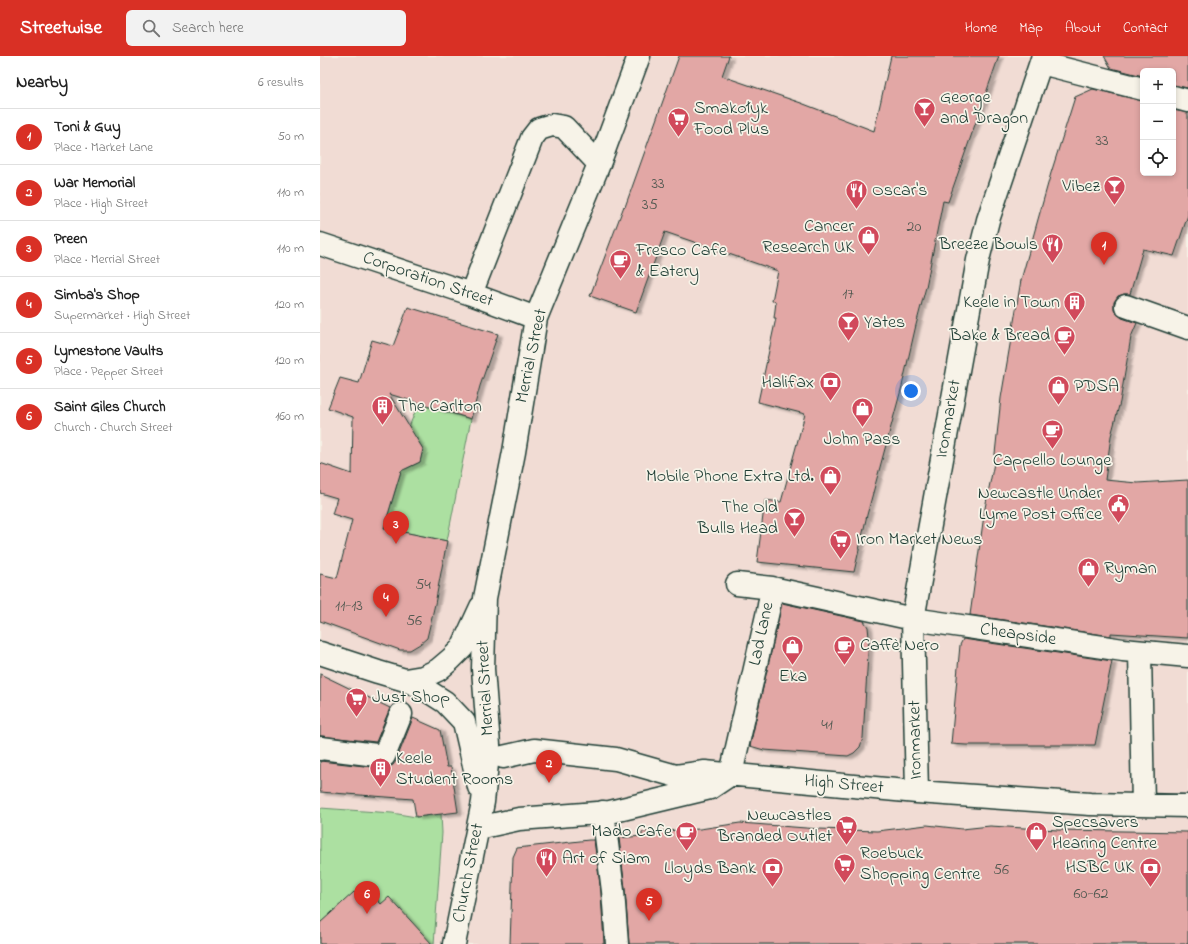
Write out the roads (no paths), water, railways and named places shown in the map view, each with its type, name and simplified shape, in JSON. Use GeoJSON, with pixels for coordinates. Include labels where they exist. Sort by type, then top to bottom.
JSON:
{"type":"FeatureCollection","features":[{"type":"Feature","properties":{"kind":"street","name":"Merrial Street"},"geometry":{"type":"LineString","coordinates":[[483,802],[489,745],[483,669],[485,598],[514,452],[536,318],[599,164],[639,56]]}},
{"type":"Feature","properties":{"kind":"street"},"geometry":{"type":"LineString","coordinates":[[1042,59],[1140,88]]}},
{"type":"Feature","properties":{"kind":"street","name":"Ironmarket"},"geometry":{"type":"LineString","coordinates":[[918,792],[913,619],[978,260],[988,220],[1042,59]]}},
{"type":"Feature","properties":{"kind":"street"},"geometry":{"type":"LineString","coordinates":[[1176,98],[1188,101]]}},
{"type":"Feature","properties":{"kind":"street"},"geometry":{"type":"LineString","coordinates":[[471,294],[532,138],[539,129],[552,125],[564,127],[599,164]]}},
{"type":"Feature","properties":{"kind":"street","name":"Corporation Street"},"geometry":{"type":"LineString","coordinates":[[320,244],[471,294],[536,318]]}},
{"type":"Feature","properties":{"kind":"street"},"geometry":{"type":"LineString","coordinates":[[1126,306],[1188,328]]}},
{"type":"Feature","properties":{"kind":"street"},"geometry":{"type":"LineString","coordinates":[[737,584],[772,588]]}},
{"type":"Feature","properties":{"kind":"street","name":"Lad Lane"},"geometry":{"type":"LineString","coordinates":[[731,774],[772,588],[913,619]]}},
{"type":"Feature","properties":{"kind":"street","name":"Merrial Street"},"geometry":{"type":"LineString","coordinates":[[405,680],[423,677],[438,670],[462,648],[485,598]]}},
{"type":"Feature","properties":{"kind":"street","name":"Cheapside"},"geometry":{"type":"LineString","coordinates":[[913,619],[1132,651]]}},
{"type":"Feature","properties":{"kind":"street"},"geometry":{"type":"LineString","coordinates":[[1143,805],[1132,651],[1188,656]]}},
{"type":"Feature","properties":{"kind":"street"},"geometry":{"type":"LineString","coordinates":[[320,653],[405,680],[445,702],[464,722],[483,802]]}},
{"type":"Feature","properties":{"kind":"street"},"geometry":{"type":"LineString","coordinates":[[320,749],[384,756],[401,714]]}},
{"type":"Feature","properties":{"kind":"street","name":"High Street"},"geometry":{"type":"LineString","coordinates":[[503,757],[534,750],[616,759],[676,776],[705,772],[918,792],[1090,804],[1188,806]]}},
{"type":"Feature","properties":{"kind":"street"},"geometry":{"type":"LineString","coordinates":[[478,828],[519,819],[610,812],[710,788],[731,774]]}},
{"type":"Feature","properties":{"kind":"street","name":"Church Street"},"geometry":{"type":"LineString","coordinates":[[454,944],[483,802]]}},
{"type":"Feature","properties":{"kind":"street"},"geometry":{"type":"LineString","coordinates":[[603,812],[613,891],[617,944]]}},
{"type":"Feature","properties":{"kind":"place","name":"George and Dragon"},"geometry":{"type":"Point","coordinates":[924,128]}},
{"type":"Feature","properties":{"kind":"place","name":"Smakołyk Food Plus"},"geometry":{"type":"Point","coordinates":[678,138]}},
{"type":"Feature","properties":{"kind":"place","name":"Vibez"},"geometry":{"type":"Point","coordinates":[1115,206]}},
{"type":"Feature","properties":{"kind":"place","name":"Oscar's"},"geometry":{"type":"Point","coordinates":[856,210]}},
{"type":"Feature","properties":{"kind":"place","name":"Cancer Research UK"},"geometry":{"type":"Point","coordinates":[869,256]}},
{"type":"Feature","properties":{"kind":"place","name":"Breeze Bowls"},"geometry":{"type":"Point","coordinates":[1053,264]}},
{"type":"Feature","properties":{"kind":"place","name":"Toni & Guy"},"geometry":{"type":"Point","coordinates":[1104,265]}},
{"type":"Feature","properties":{"kind":"place","name":"Fresco Cafe & Eatery"},"geometry":{"type":"Point","coordinates":[621,280]}},
{"type":"Feature","properties":{"kind":"place","name":"Keele in Town"},"geometry":{"type":"Point","coordinates":[1075,322]}},
{"type":"Feature","properties":{"kind":"place","name":"Yates"},"geometry":{"type":"Point","coordinates":[849,342]}},
{"type":"Feature","properties":{"kind":"place","name":"Bake & Bread"},"geometry":{"type":"Point","coordinates":[1065,356]}},
{"type":"Feature","properties":{"kind":"place","name":"Halifax"},"geometry":{"type":"Point","coordinates":[830,402]}},
{"type":"Feature","properties":{"kind":"place","name":"PDSA"},"geometry":{"type":"Point","coordinates":[1059,406]}},
{"type":"Feature","properties":{"kind":"place","name":"The Carlton"},"geometry":{"type":"Point","coordinates":[383,426]}},
{"type":"Feature","properties":{"kind":"place","name":"John Pass"},"geometry":{"type":"Point","coordinates":[862,428]}},
{"type":"Feature","properties":{"kind":"place","name":"Cappello Lounge"},"geometry":{"type":"Point","coordinates":[1052,450]}},
{"type":"Feature","properties":{"kind":"place","name":"Mobile Phone Extra Ltd."},"geometry":{"type":"Point","coordinates":[830,496]}},
{"type":"Feature","properties":{"kind":"place","name":"Newcastle Under Lyme Post Office"},"geometry":{"type":"Point","coordinates":[1118,524]}},
{"type":"Feature","properties":{"kind":"place","name":"The Old Bulls Head"},"geometry":{"type":"Point","coordinates":[794,538]}},
{"type":"Feature","properties":{"kind":"place","name":"Preen"},"geometry":{"type":"Point","coordinates":[396,544]}},
{"type":"Feature","properties":{"kind":"place","name":"Iron Market News"},"geometry":{"type":"Point","coordinates":[840,560]}},
{"type":"Feature","properties":{"kind":"place","name":"Ryman"},"geometry":{"type":"Point","coordinates":[1088,588]}},
{"type":"Feature","properties":{"kind":"place","name":"Simba's Shop"},"geometry":{"type":"Point","coordinates":[386,617]}},
{"type":"Feature","properties":{"kind":"place","name":"Eka"},"geometry":{"type":"Point","coordinates":[793,666]}},
{"type":"Feature","properties":{"kind":"place","name":"Caffè Nero"},"geometry":{"type":"Point","coordinates":[844,666]}},
{"type":"Feature","properties":{"kind":"place","name":"Just Shop"},"geometry":{"type":"Point","coordinates":[357,718]}},
{"type":"Feature","properties":{"kind":"place","name":"War Memorial"},"geometry":{"type":"Point","coordinates":[549,783]}},
{"type":"Feature","properties":{"kind":"place","name":"Keele Student Rooms"},"geometry":{"type":"Point","coordinates":[380,788]}},
{"type":"Feature","properties":{"kind":"place","name":"Newcastles Branded Outlet"},"geometry":{"type":"Point","coordinates":[847,846]}},
{"type":"Feature","properties":{"kind":"place","name":"Mado Cafe"},"geometry":{"type":"Point","coordinates":[687,852]}},
{"type":"Feature","properties":{"kind":"place","name":"Specsavers Hearing Centre"},"geometry":{"type":"Point","coordinates":[1037,852]}},
{"type":"Feature","properties":{"kind":"place","name":"Art of Siam"},"geometry":{"type":"Point","coordinates":[546,878]}},
{"type":"Feature","properties":{"kind":"place","name":"Roebuck Shopping Centre"},"geometry":{"type":"Point","coordinates":[844,884]}},
{"type":"Feature","properties":{"kind":"place","name":"Lloyds Bank"},"geometry":{"type":"Point","coordinates":[772,888]}},
{"type":"Feature","properties":{"kind":"place","name":"HSBC UK"},"geometry":{"type":"Point","coordinates":[1150,888]}},
{"type":"Feature","properties":{"kind":"place","name":"Saint Giles Church"},"geometry":{"type":"Point","coordinates":[367,914]}},
{"type":"Feature","properties":{"kind":"place","name":"Lymestone Vaults"},"geometry":{"type":"Point","coordinates":[649,921]}}]}
